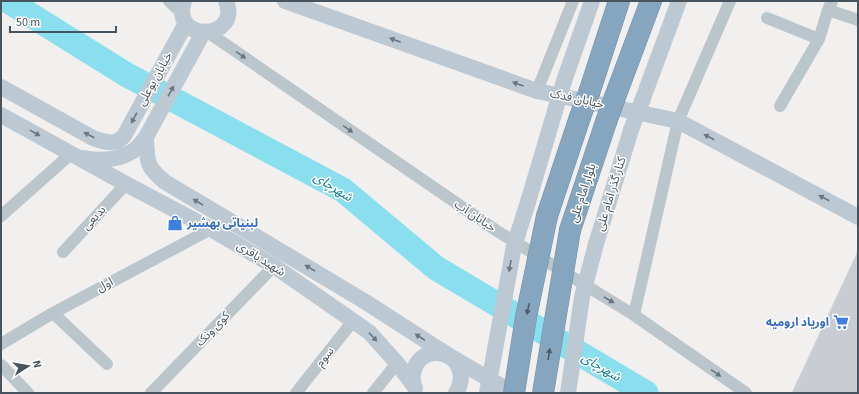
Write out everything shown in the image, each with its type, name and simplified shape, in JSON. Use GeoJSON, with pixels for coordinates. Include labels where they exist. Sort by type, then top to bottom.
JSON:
{"type":"FeatureCollection","features":[{"type":"Feature","properties":{"kind":"highway"},"geometry":{"type":"LineString","coordinates":[[514,393],[526,317],[547,216],[619,1]]}},
{"type":"Feature","properties":{"kind":"highway","name":"بلوار امام علی"},"geometry":{"type":"LineString","coordinates":[[543,393],[570,230],[614,98],[651,1]]}},
{"type":"Feature","properties":{"kind":"street"},"geometry":{"type":"LineString","coordinates":[[169,1],[184,12],[194,31],[206,33],[219,28],[226,20],[228,10],[226,1]]}},
{"type":"Feature","properties":{"kind":"street","name":"خیابان فدک"},"geometry":{"type":"LineString","coordinates":[[286,1],[537,91],[678,121],[858,217]]}},
{"type":"Feature","properties":{"kind":"street"},"geometry":{"type":"LineString","coordinates":[[537,91],[573,1]]}},
{"type":"Feature","properties":{"kind":"street"},"geometry":{"type":"LineString","coordinates":[[487,393],[514,246],[564,81],[592,1]]}},
{"type":"Feature","properties":{"kind":"street","name":"کنار گذر امام علی"},"geometry":{"type":"LineString","coordinates":[[568,393],[582,297],[596,244],[631,130],[679,1]]}},
{"type":"Feature","properties":{"kind":"street"},"geometry":{"type":"LineString","coordinates":[[634,315],[678,121],[730,1]]}},
{"type":"Feature","properties":{"kind":"street"},"geometry":{"type":"LineString","coordinates":[[780,106],[819,39],[830,6],[858,20]]}},
{"type":"Feature","properties":{"kind":"street","name":"خیابان بوعلی"},"geometry":{"type":"LineString","coordinates":[[1,86],[94,138],[109,143],[120,140],[124,136],[184,12]]}},
{"type":"Feature","properties":{"kind":"street"},"geometry":{"type":"LineString","coordinates":[[767,18],[819,39]]}},
{"type":"Feature","properties":{"kind":"street","name":"خیابان بوعلی"},"geometry":{"type":"LineString","coordinates":[[76,155],[102,159],[124,155],[134,151],[146,137],[206,33]]}},
{"type":"Feature","properties":{"kind":"street","name":"خیابان آب"},"geometry":{"type":"LineString","coordinates":[[206,33],[497,231],[634,315],[746,393]]}},
{"type":"Feature","properties":{"kind":"street","name":"شهید باقری"},"geometry":{"type":"LineString","coordinates":[[1,115],[211,229],[274,266],[369,332],[397,362],[416,390]]}},
{"type":"Feature","properties":{"kind":"street","name":"شهید باقری"},"geometry":{"type":"LineString","coordinates":[[146,137],[148,162],[154,173],[165,182],[364,300],[451,357],[514,393]]}},
{"type":"Feature","properties":{"kind":"street"},"geometry":{"type":"LineString","coordinates":[[1,216],[76,155]]}},
{"type":"Feature","properties":{"kind":"street","name":"بدیعی"},"geometry":{"type":"LineString","coordinates":[[63,252],[126,184]]}},
{"type":"Feature","properties":{"kind":"street","name":"اول"},"geometry":{"type":"LineString","coordinates":[[1,344],[53,313],[211,229]]}},
{"type":"Feature","properties":{"kind":"street","name":"کوی ونک"},"geometry":{"type":"LineString","coordinates":[[151,393],[274,266]]}},
{"type":"Feature","properties":{"kind":"street"},"geometry":{"type":"LineString","coordinates":[[53,313],[107,364]]}},
{"type":"Feature","properties":{"kind":"street","name":"سوم"},"geometry":{"type":"LineString","coordinates":[[296,393],[353,321]]}},
{"type":"Feature","properties":{"kind":"street"},"geometry":{"type":"LineString","coordinates":[[416,390],[413,379],[413,372],[416,365],[421,359],[434,353],[451,357],[457,363],[461,370],[462,378],[459,391]]}},
{"type":"Feature","properties":{"kind":"street"},"geometry":{"type":"LineString","coordinates":[[373,393],[397,362]]}},
{"type":"Feature","properties":{"kind":"street"},"geometry":{"type":"LineString","coordinates":[[1,365],[28,393]]}},
{"type":"Feature","properties":{"kind":"building","name":"اوریاد ارومیه"},"geometry":{"type":"Polygon","coordinates":[[[858,251],[858,393],[792,393],[858,251]]]}},
{"type":"Feature","properties":{"kind":"waterway","name":"شهرچای"},"geometry":{"type":"LineString","coordinates":[[8,1],[127,75],[343,190],[436,268],[646,393]]}},
{"type":"Feature","properties":{"kind":"place","name":"لبنیاتی بهشیر"},"geometry":{"type":"Point","coordinates":[175,223]}},
{"type":"Feature","properties":{"kind":"place","name":"اوریاد ارومیه"},"geometry":{"type":"Point","coordinates":[841,322]}}]}
